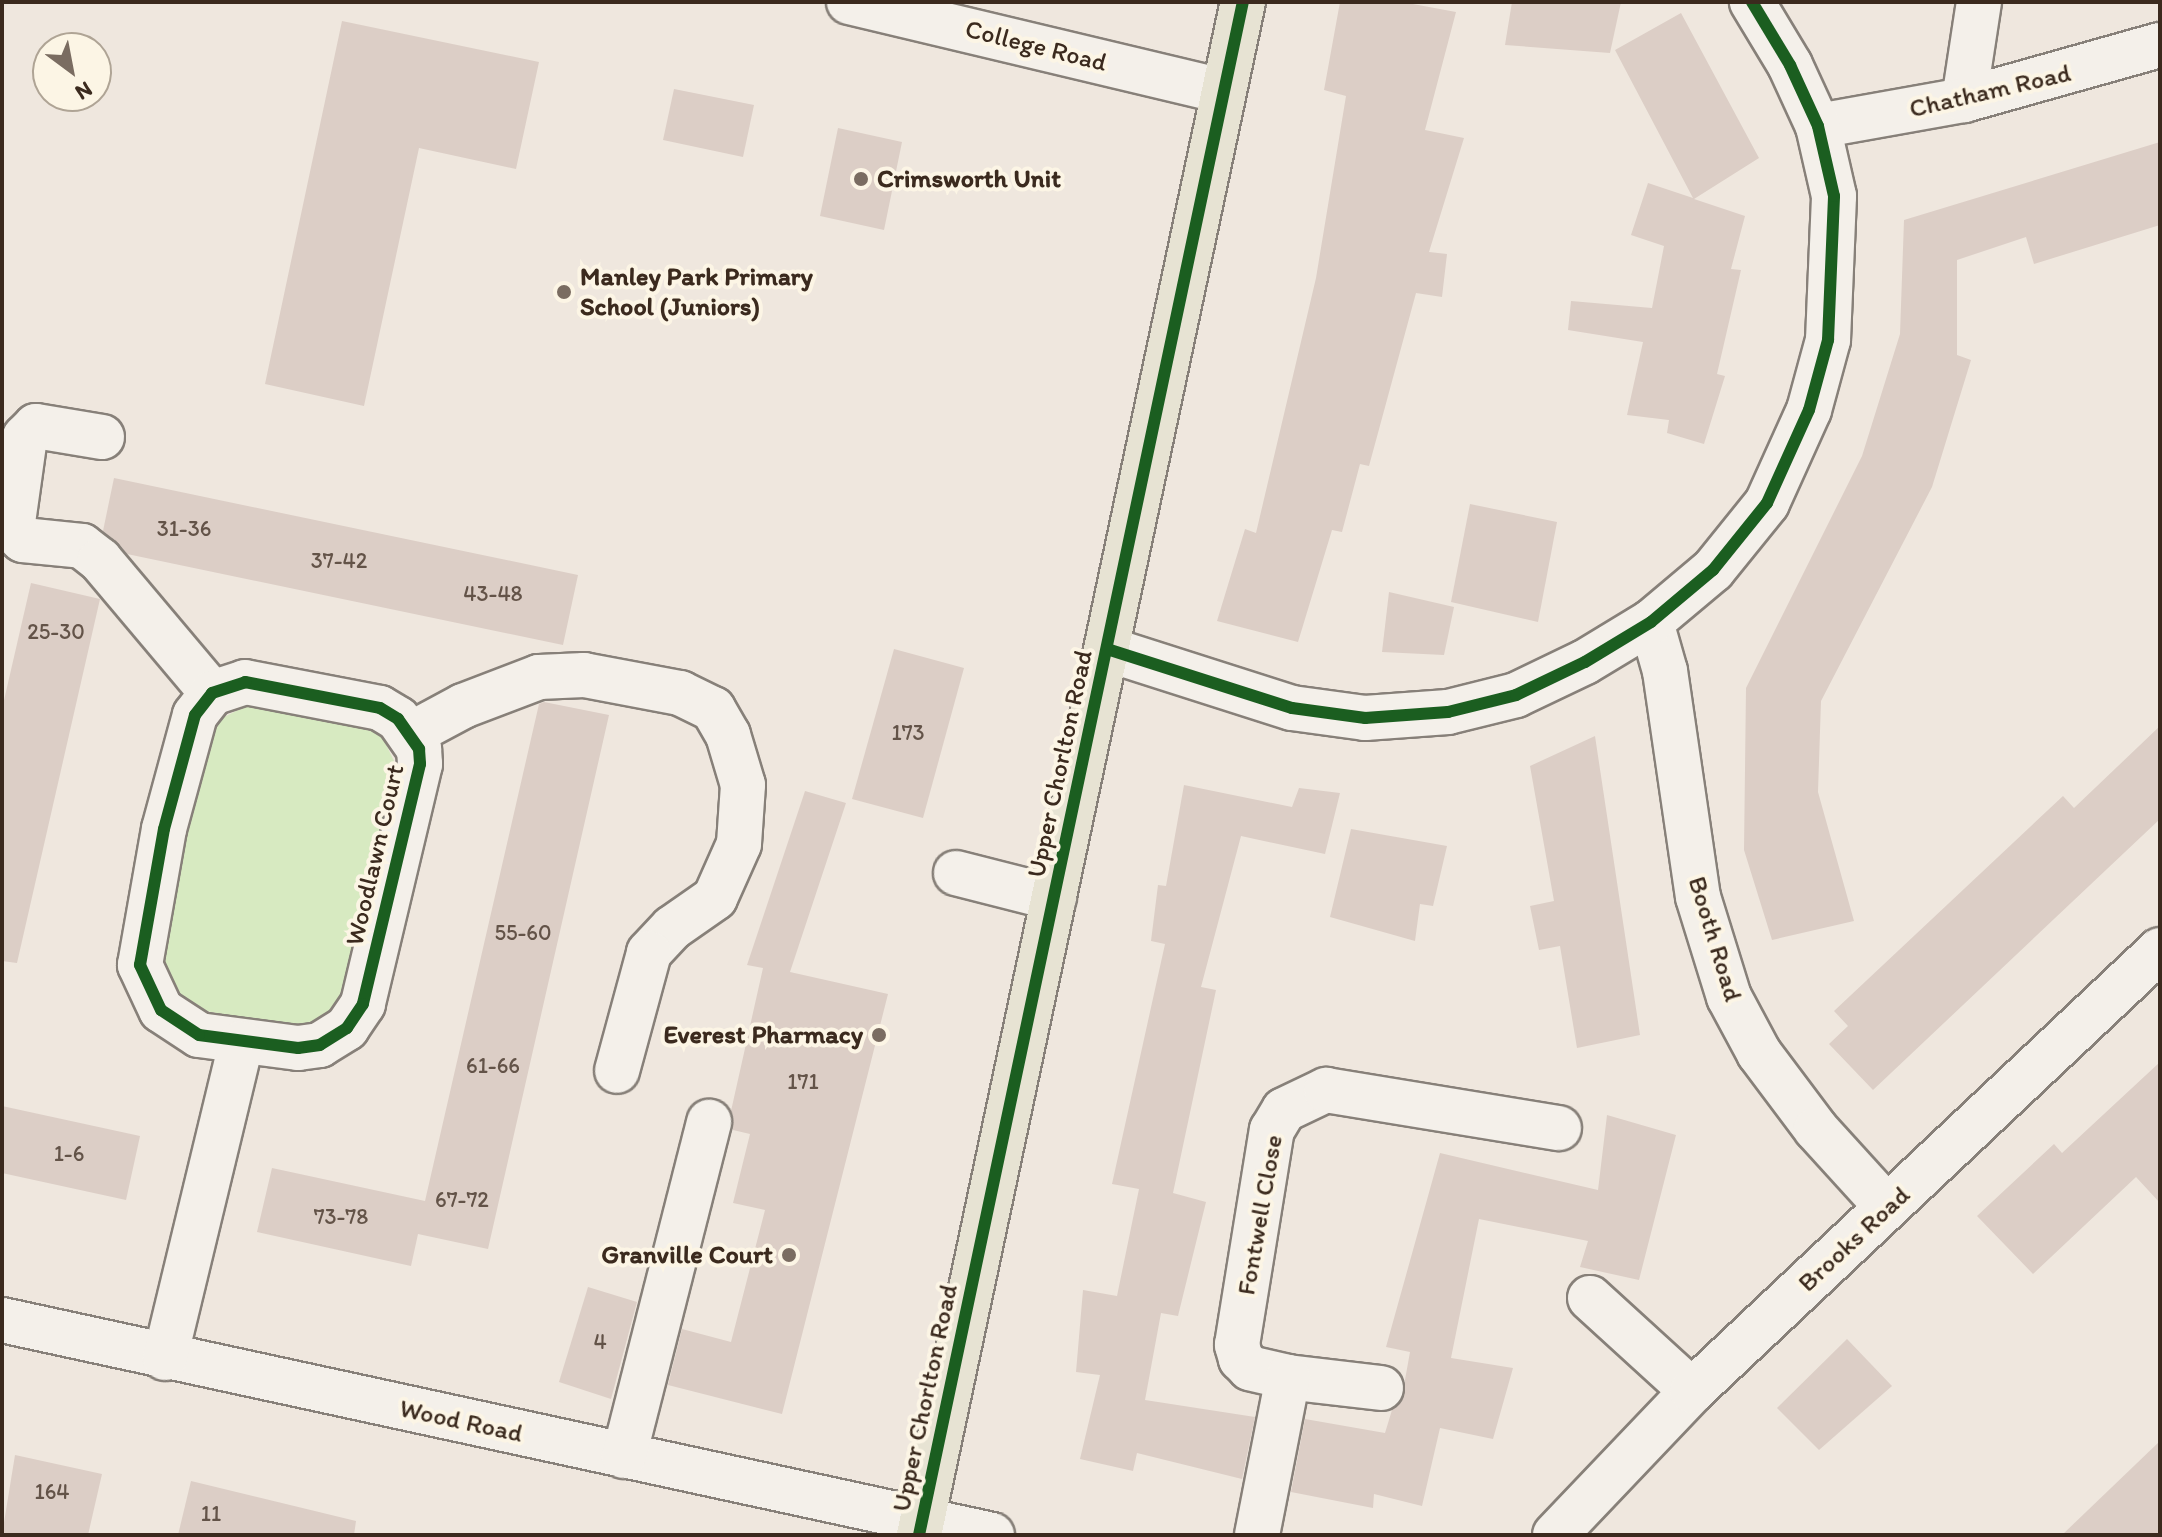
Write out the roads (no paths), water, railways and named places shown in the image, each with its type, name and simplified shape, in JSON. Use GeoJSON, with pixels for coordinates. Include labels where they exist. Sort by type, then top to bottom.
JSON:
{"type":"FeatureCollection","features":[{"type":"Feature","properties":{"kind":"main road","name":"Upper Chorlton Road"},"geometry":{"type":"LineString","coordinates":[[920,1528],[1243,2]]}},
{"type":"Feature","properties":{"kind":"street","name":"College Road"},"geometry":{"type":"LineString","coordinates":[[849,2],[919,10],[1223,91]]}},
{"type":"Feature","properties":{"kind":"street"},"geometry":{"type":"LineString","coordinates":[[1107,649],[1292,708],[1365,718],[1448,712],[1516,695],[1585,662],[1651,622],[1741,538],[1767,503],[1809,410],[1828,340],[1834,196],[1818,126],[1790,65],[1752,2]]}},
{"type":"Feature","properties":{"kind":"street"},"geometry":{"type":"LineString","coordinates":[[1964,100],[1979,2]]}},
{"type":"Feature","properties":{"kind":"street","name":"Chatham Road"},"geometry":{"type":"LineString","coordinates":[[1818,126],[1964,100],[2160,45]]}},
{"type":"Feature","properties":{"kind":"street"},"geometry":{"type":"LineString","coordinates":[[102,437],[36,426],[25,437],[12,530],[23,540],[82,546],[100,560],[212,693]]}},
{"type":"Feature","properties":{"kind":"street","name":"Booth Road"},"geometry":{"type":"LineString","coordinates":[[1651,622],[1665,671],[1698,897],[1729,997],[1759,1053],[1816,1129],[1887,1207]]}},
{"type":"Feature","properties":{"kind":"street"},"geometry":{"type":"LineString","coordinates":[[411,734],[463,706],[539,677],[584,675],[680,693],[713,709],[728,735],[743,785],[739,844],[715,898],[672,928],[649,953],[617,1071]]}},
{"type":"Feature","properties":{"kind":"street","name":"Woodlawn Court"},"geometry":{"type":"LineString","coordinates":[[245,682],[317,693],[380,708],[411,734],[420,764],[357,1017],[320,1045],[241,1043],[199,1035],[161,1010],[140,965],[164,829],[195,715],[212,693],[245,682]]}},
{"type":"Feature","properties":{"kind":"street"},"geometry":{"type":"LineString","coordinates":[[956,873],[1054,898]]}},
{"type":"Feature","properties":{"kind":"street","name":"Brooks Road"},"geometry":{"type":"LineString","coordinates":[[1555,1535],[1692,1391],[2160,950]]}},
{"type":"Feature","properties":{"kind":"street"},"geometry":{"type":"LineString","coordinates":[[165,1358],[241,1043]]}},
{"type":"Feature","properties":{"kind":"street","name":"Fontwell Close"},"geometry":{"type":"LineString","coordinates":[[1381,1388],[1288,1377],[1250,1368],[1237,1345],[1272,1130],[1284,1110],[1326,1090],[1559,1128]]}},
{"type":"Feature","properties":{"kind":"street"},"geometry":{"type":"LineString","coordinates":[[624,1456],[709,1122]]}},
{"type":"Feature","properties":{"kind":"street"},"geometry":{"type":"LineString","coordinates":[[1590,1298],[1692,1391]]}},
{"type":"Feature","properties":{"kind":"street","name":"Wood Road"},"geometry":{"type":"LineString","coordinates":[[2,1320],[624,1456],[920,1528],[992,1535]]}},
{"type":"Feature","properties":{"kind":"street"},"geometry":{"type":"LineString","coordinates":[[1257,1535],[1288,1377]]}},
{"type":"Feature","properties":{"kind":"place","name":"Crimsworth Unit"},"geometry":{"type":"Point","coordinates":[861,179]}},
{"type":"Feature","properties":{"kind":"place","name":"Manley Park Primary School (Juniors)"},"geometry":{"type":"Point","coordinates":[564,292]}},
{"type":"Feature","properties":{"kind":"place","name":"Everest Pharmacy"},"geometry":{"type":"Point","coordinates":[879,1035]}},
{"type":"Feature","properties":{"kind":"place","name":"Granville Court"},"geometry":{"type":"Point","coordinates":[789,1255]}}]}
